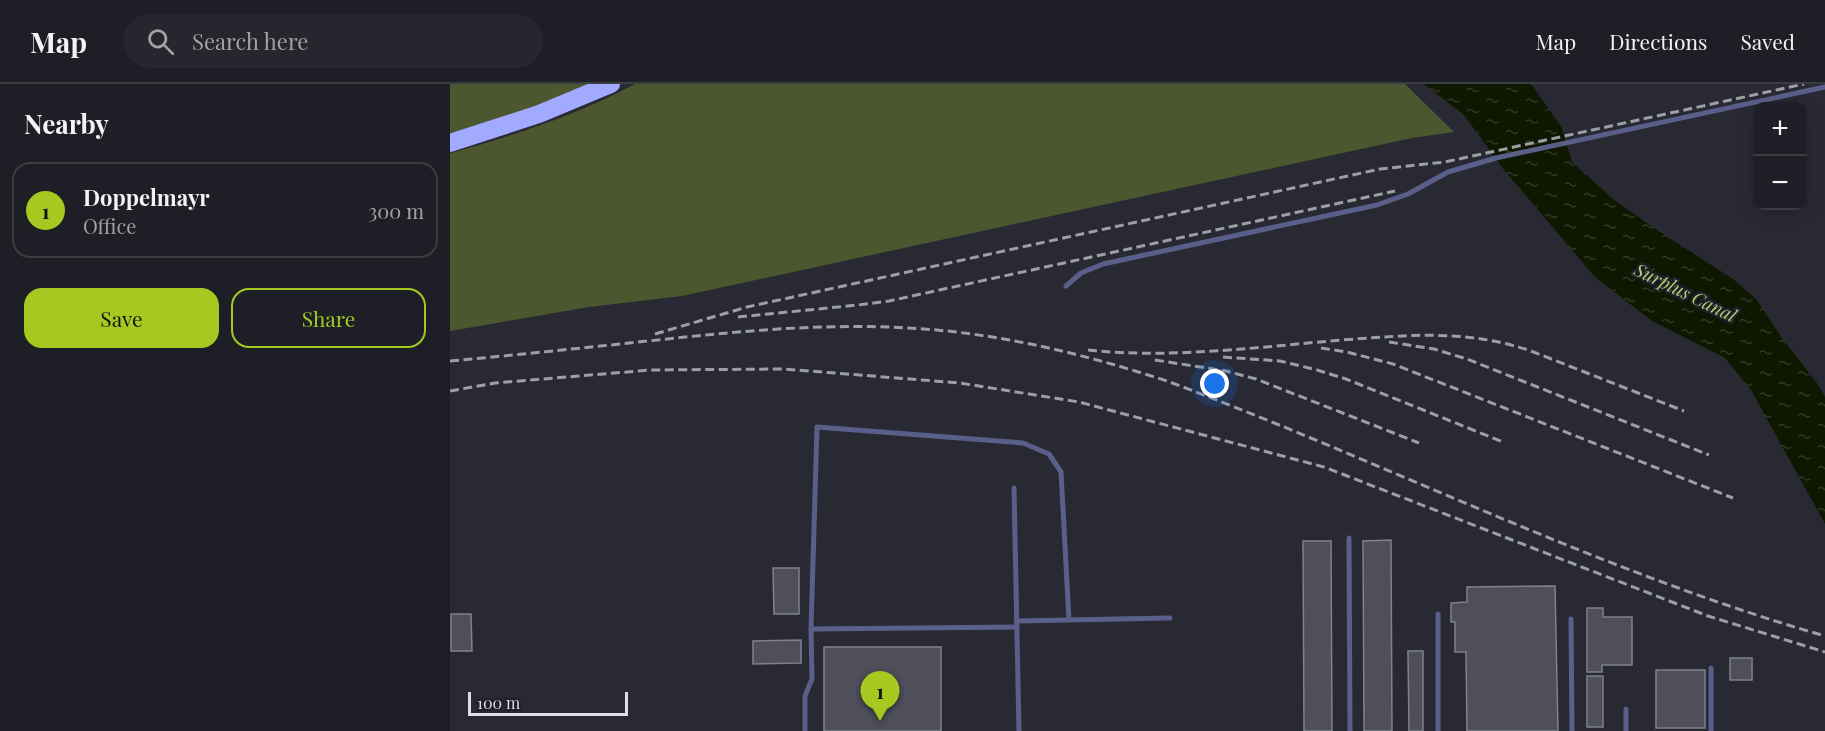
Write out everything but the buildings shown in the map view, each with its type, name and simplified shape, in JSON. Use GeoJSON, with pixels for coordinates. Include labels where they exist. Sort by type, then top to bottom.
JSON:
{"type":"FeatureCollection","features":[{"type":"Feature","properties":{"kind":"highway"},"geometry":{"type":"LineString","coordinates":[[450,143],[540,114],[611,84]]}},
{"type":"Feature","properties":{"kind":"lane"},"geometry":{"type":"LineString","coordinates":[[1066,286],[1082,273],[1103,264],[1393,201],[1449,172],[1496,158],[1566,141],[1825,87]]}},
{"type":"Feature","properties":{"kind":"lane"},"geometry":{"type":"LineString","coordinates":[[805,731],[805,696],[812,679],[811,629],[817,427],[1023,443],[1049,454],[1061,472],[1069,620]]}},
{"type":"Feature","properties":{"kind":"lane"},"geometry":{"type":"LineString","coordinates":[[1014,488],[1018,731]]}},
{"type":"Feature","properties":{"kind":"lane"},"geometry":{"type":"LineString","coordinates":[[1349,538],[1350,731]]}},
{"type":"Feature","properties":{"kind":"lane"},"geometry":{"type":"LineString","coordinates":[[1438,614],[1438,731]]}},
{"type":"Feature","properties":{"kind":"lane"},"geometry":{"type":"LineString","coordinates":[[811,629],[1170,618]]}},
{"type":"Feature","properties":{"kind":"lane"},"geometry":{"type":"LineString","coordinates":[[1571,619],[1572,731]]}},
{"type":"Feature","properties":{"kind":"lane"},"geometry":{"type":"LineString","coordinates":[[1711,668],[1711,731]]}},
{"type":"Feature","properties":{"kind":"lane"},"geometry":{"type":"LineString","coordinates":[[1626,709],[1626,731]]}},
{"type":"Feature","properties":{"kind":"green space"},"geometry":{"type":"Polygon","coordinates":[[[450,84],[591,84],[545,103],[450,135],[450,84]]]}},
{"type":"Feature","properties":{"kind":"green space"},"geometry":{"type":"Polygon","coordinates":[[[635,84],[1405,84],[1454,132],[1412,138],[682,296],[589,307],[450,331],[450,153],[544,124],[635,84]]]}},
{"type":"Feature","properties":{"kind":"water","name":"Surplus Canal"},"geometry":{"type":"Polygon","coordinates":[[[1424,84],[1531,84],[1562,128],[1572,162],[1613,199],[1733,279],[1756,299],[1825,397],[1825,524],[1751,390],[1725,358],[1652,321],[1595,277],[1504,170],[1464,115],[1424,84]]]}},
{"type":"Feature","properties":{"kind":"railway"},"geometry":{"type":"LineString","coordinates":[[655,334],[747,307],[1380,169],[1445,162],[1804,84]]}},
{"type":"Feature","properties":{"kind":"railway"},"geometry":{"type":"LineString","coordinates":[[738,317],[889,301],[1395,191]]}},
{"type":"Feature","properties":{"kind":"railway"},"geometry":{"type":"LineString","coordinates":[[450,361],[717,334],[820,327],[924,329],[1016,341],[1077,355],[1167,381],[1657,580],[1741,610],[1825,636]]}},
{"type":"Feature","properties":{"kind":"railway"},"geometry":{"type":"LineString","coordinates":[[1088,350],[1183,353],[1414,335],[1484,339],[1531,351],[1684,411]]}},
{"type":"Feature","properties":{"kind":"railway"},"geometry":{"type":"LineString","coordinates":[[1389,342],[1434,349],[1467,359],[1709,455]]}},
{"type":"Feature","properties":{"kind":"railway"},"geometry":{"type":"LineString","coordinates":[[1321,348],[1393,364],[1733,498]]}},
{"type":"Feature","properties":{"kind":"railway"},"geometry":{"type":"LineString","coordinates":[[1223,357],[1280,361],[1317,370],[1346,379],[1503,442]]}},
{"type":"Feature","properties":{"kind":"railway"},"geometry":{"type":"LineString","coordinates":[[1155,360],[1226,371],[1256,379],[1419,443]]}},
{"type":"Feature","properties":{"kind":"railway"},"geometry":{"type":"LineString","coordinates":[[450,391],[495,383],[650,370],[784,369],[960,383],[1079,402],[1324,467],[1708,616],[1825,652]]}},
{"type":"Feature","properties":{"kind":"place","name":"Doppelmayr"},"geometry":{"type":"Point","coordinates":[880,721]}}]}
